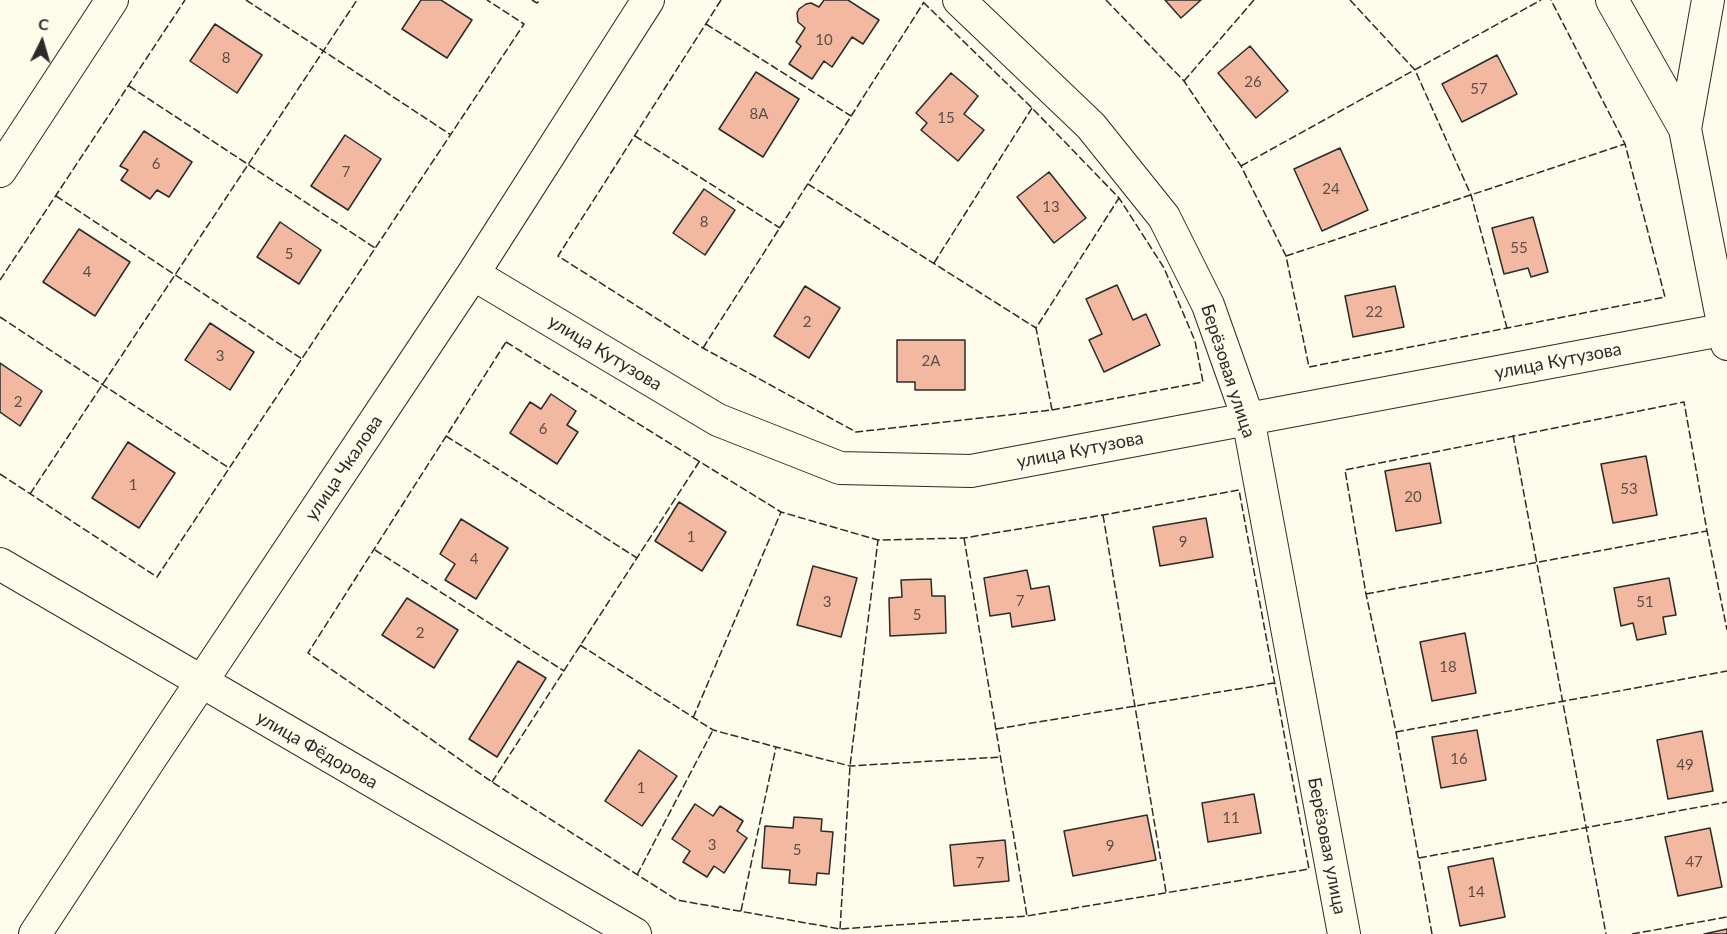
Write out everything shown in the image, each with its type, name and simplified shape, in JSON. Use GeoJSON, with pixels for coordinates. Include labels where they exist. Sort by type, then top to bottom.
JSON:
{"type":"FeatureCollection","features":[{"type":"Feature","properties":{"kind":"street"},"geometry":{"type":"LineString","coordinates":[[0,171],[112,0]]}},
{"type":"Feature","properties":{"kind":"street","name":"улица Чкалова"},"geometry":{"type":"LineString","coordinates":[[35,934],[473,274],[648,0]]}},
{"type":"Feature","properties":{"kind":"street","name":"Берёзовая улица"},"geometry":{"type":"LineString","coordinates":[[959,0],[1091,126],[1164,217],[1208,306],[1248,418],[1344,934]]}},
{"type":"Feature","properties":{"kind":"street"},"geometry":{"type":"LineString","coordinates":[[1612,0],[1684,129],[1726,334]]}},
{"type":"Feature","properties":{"kind":"street"},"geometry":{"type":"LineString","coordinates":[[1684,129],[1708,0]]}},
{"type":"Feature","properties":{"kind":"street","name":"улица Кутузова"},"geometry":{"type":"LineString","coordinates":[[473,274],[718,420],[840,468],[971,471],[1248,418],[1726,334]]}},
{"type":"Feature","properties":{"kind":"street","name":"улица Фёдорова"},"geometry":{"type":"LineString","coordinates":[[0,564],[635,934]]}},
{"type":"Feature","properties":{"kind":"building"},"geometry":{"type":"Polygon","coordinates":[[[421,0],[441,0],[472,20],[447,58],[402,29],[421,0]]]}},
{"type":"Feature","properties":{"kind":"building"},"geometry":{"type":"Polygon","coordinates":[[[824,0],[848,0],[879,20],[863,44],[852,37],[832,67],[824,61],[812,79],[789,64],[801,46],[796,42],[805,28],[798,22],[799,9],[811,3],[819,7],[824,0]]]}},
{"type":"Feature","properties":{"kind":"building"},"geometry":{"type":"Polygon","coordinates":[[[1165,0],[1201,0],[1181,18],[1165,0]]]}},
{"type":"Feature","properties":{"kind":"building"},"geometry":{"type":"Polygon","coordinates":[[[215,24],[262,55],[237,93],[190,61],[215,24]]]}},
{"type":"Feature","properties":{"kind":"building"},"geometry":{"type":"Polygon","coordinates":[[[1250,46],[1288,91],[1256,118],[1218,73],[1250,46]]]}},
{"type":"Feature","properties":{"kind":"building"},"geometry":{"type":"Polygon","coordinates":[[[1497,55],[1517,94],[1462,122],[1442,84],[1497,55]]]}},
{"type":"Feature","properties":{"kind":"building"},"geometry":{"type":"Polygon","coordinates":[[[756,72],[799,99],[763,157],[719,129],[756,72]]]}},
{"type":"Feature","properties":{"kind":"building"},"geometry":{"type":"Polygon","coordinates":[[[951,73],[978,96],[964,114],[984,130],[958,161],[921,130],[927,123],[916,113],[951,73]]]}},
{"type":"Feature","properties":{"kind":"building"},"geometry":{"type":"Polygon","coordinates":[[[144,131],[192,162],[169,197],[157,190],[150,199],[121,180],[128,170],[120,166],[144,131]]]}},
{"type":"Feature","properties":{"kind":"building"},"geometry":{"type":"Polygon","coordinates":[[[345,135],[381,159],[348,210],[311,186],[345,135]]]}},
{"type":"Feature","properties":{"kind":"building"},"geometry":{"type":"Polygon","coordinates":[[[1340,148],[1368,210],[1322,231],[1294,169],[1340,148]]]}},
{"type":"Feature","properties":{"kind":"building"},"geometry":{"type":"Polygon","coordinates":[[[1049,172],[1086,218],[1054,243],[1017,197],[1049,172]]]}},
{"type":"Feature","properties":{"kind":"building"},"geometry":{"type":"Polygon","coordinates":[[[704,189],[735,210],[705,255],[673,233],[704,189]]]}},
{"type":"Feature","properties":{"kind":"building"},"geometry":{"type":"Polygon","coordinates":[[[1533,217],[1548,272],[1531,277],[1528,268],[1504,274],[1492,228],[1533,217]]]}},
{"type":"Feature","properties":{"kind":"building"},"geometry":{"type":"Polygon","coordinates":[[[280,222],[321,250],[299,284],[257,257],[280,222]]]}},
{"type":"Feature","properties":{"kind":"building"},"geometry":{"type":"Polygon","coordinates":[[[79,229],[130,262],[95,316],[43,282],[79,229]]]}},
{"type":"Feature","properties":{"kind":"building"},"geometry":{"type":"Polygon","coordinates":[[[1117,285],[1133,320],[1146,314],[1160,345],[1104,372],[1089,340],[1102,334],[1086,299],[1117,285]]]}},
{"type":"Feature","properties":{"kind":"building"},"geometry":{"type":"Polygon","coordinates":[[[805,286],[840,308],[809,358],[774,336],[805,286]]]}},
{"type":"Feature","properties":{"kind":"building"},"geometry":{"type":"Polygon","coordinates":[[[1395,286],[1404,327],[1353,337],[1345,296],[1395,286]]]}},
{"type":"Feature","properties":{"kind":"building"},"geometry":{"type":"Polygon","coordinates":[[[210,323],[254,352],[230,390],[185,360],[210,323]]]}},
{"type":"Feature","properties":{"kind":"building"},"geometry":{"type":"Polygon","coordinates":[[[897,340],[965,340],[965,390],[915,390],[915,382],[897,382],[897,340]]]}},
{"type":"Feature","properties":{"kind":"building"},"geometry":{"type":"Polygon","coordinates":[[[0,363],[42,391],[20,426],[0,412],[0,363]]]}},
{"type":"Feature","properties":{"kind":"building"},"geometry":{"type":"Polygon","coordinates":[[[551,394],[576,411],[567,425],[578,432],[557,464],[510,433],[530,402],[541,409],[551,394]]]}},
{"type":"Feature","properties":{"kind":"building"},"geometry":{"type":"Polygon","coordinates":[[[128,442],[175,473],[139,528],[92,498],[128,442]]]}},
{"type":"Feature","properties":{"kind":"building"},"geometry":{"type":"Polygon","coordinates":[[[1646,456],[1657,515],[1613,523],[1601,464],[1646,456]]]}},
{"type":"Feature","properties":{"kind":"building"},"geometry":{"type":"Polygon","coordinates":[[[1430,463],[1441,523],[1396,531],[1385,471],[1430,463]]]}},
{"type":"Feature","properties":{"kind":"building"},"geometry":{"type":"Polygon","coordinates":[[[679,502],[726,532],[702,571],[655,541],[679,502]]]}},
{"type":"Feature","properties":{"kind":"building"},"geometry":{"type":"Polygon","coordinates":[[[1206,518],[1213,557],[1160,566],[1153,527],[1206,518]]]}},
{"type":"Feature","properties":{"kind":"building"},"geometry":{"type":"Polygon","coordinates":[[[461,519],[508,548],[476,599],[445,580],[455,564],[440,554],[461,519]]]}},
{"type":"Feature","properties":{"kind":"building"},"geometry":{"type":"Polygon","coordinates":[[[813,566],[857,578],[841,637],[797,625],[813,566]]]}},
{"type":"Feature","properties":{"kind":"building"},"geometry":{"type":"Polygon","coordinates":[[[1027,570],[1031,589],[1049,586],[1055,620],[1012,627],[1010,613],[990,616],[984,578],[1027,570]]]}},
{"type":"Feature","properties":{"kind":"building"},"geometry":{"type":"Polygon","coordinates":[[[1669,578],[1676,615],[1663,617],[1666,634],[1637,640],[1633,623],[1621,626],[1614,588],[1669,578]]]}},
{"type":"Feature","properties":{"kind":"building"},"geometry":{"type":"Polygon","coordinates":[[[931,579],[932,596],[945,596],[946,633],[890,636],[889,598],[902,597],[901,580],[931,579]]]}},
{"type":"Feature","properties":{"kind":"building"},"geometry":{"type":"Polygon","coordinates":[[[407,598],[458,630],[434,668],[382,635],[407,598]]]}},
{"type":"Feature","properties":{"kind":"building"},"geometry":{"type":"Polygon","coordinates":[[[1465,633],[1476,693],[1432,701],[1420,642],[1465,633]]]}},
{"type":"Feature","properties":{"kind":"building"},"geometry":{"type":"Polygon","coordinates":[[[518,661],[546,678],[497,757],[469,739],[518,661]]]}},
{"type":"Feature","properties":{"kind":"building"},"geometry":{"type":"Polygon","coordinates":[[[1477,730],[1486,780],[1441,788],[1432,737],[1477,730]]]}},
{"type":"Feature","properties":{"kind":"building"},"geometry":{"type":"Polygon","coordinates":[[[1702,731],[1713,791],[1668,799],[1657,740],[1702,731]]]}},
{"type":"Feature","properties":{"kind":"building"},"geometry":{"type":"Polygon","coordinates":[[[639,750],[677,776],[642,826],[605,801],[639,750]]]}},
{"type":"Feature","properties":{"kind":"building"},"geometry":{"type":"Polygon","coordinates":[[[1254,794],[1261,833],[1208,842],[1202,803],[1254,794]]]}},
{"type":"Feature","properties":{"kind":"building"},"geometry":{"type":"Polygon","coordinates":[[[695,804],[713,816],[720,806],[743,821],[737,831],[747,838],[724,873],[714,866],[707,877],[683,862],[690,851],[672,839],[695,804]]]}},
{"type":"Feature","properties":{"kind":"building"},"geometry":{"type":"Polygon","coordinates":[[[1147,815],[1156,860],[1073,876],[1064,831],[1147,815]]]}},
{"type":"Feature","properties":{"kind":"building"},"geometry":{"type":"Polygon","coordinates":[[[794,817],[822,819],[821,831],[833,832],[829,874],[817,873],[816,885],[789,883],[790,870],[762,868],[765,826],[793,828],[794,817]]]}},
{"type":"Feature","properties":{"kind":"building"},"geometry":{"type":"Polygon","coordinates":[[[1710,828],[1722,887],[1678,896],[1665,837],[1710,828]]]}},
{"type":"Feature","properties":{"kind":"building"},"geometry":{"type":"Polygon","coordinates":[[[1005,840],[1009,881],[954,886],[950,845],[1005,840]]]}},
{"type":"Feature","properties":{"kind":"building"},"geometry":{"type":"Polygon","coordinates":[[[1493,858],[1505,917],[1460,926],[1448,867],[1493,858]]]}},
{"type":"Feature","properties":{"kind":"building"},"geometry":{"type":"Polygon","coordinates":[[[1727,929],[1727,934],[1704,934],[1727,929]]]}},
{"type":"Feature","properties":{"kind":"fence"},"geometry":{"type":"LineString","coordinates":[[0,280],[185,0]]}},
{"type":"Feature","properties":{"kind":"fence"},"geometry":{"type":"LineString","coordinates":[[246,0],[451,135]]}},
{"type":"Feature","properties":{"kind":"fence"},"geometry":{"type":"LineString","coordinates":[[30,494],[357,0]]}},
{"type":"Feature","properties":{"kind":"fence"},"geometry":{"type":"LineString","coordinates":[[0,474],[157,577],[524,24],[487,0]]}},
{"type":"Feature","properties":{"kind":"fence"},"geometry":{"type":"LineString","coordinates":[[532,0],[537,3],[540,0]]}},
{"type":"Feature","properties":{"kind":"fence"},"geometry":{"type":"LineString","coordinates":[[721,0],[558,256],[703,348],[856,432],[1052,410],[1203,382],[1195,341],[1164,268],[1119,198],[1032,108],[921,0]]}},
{"type":"Feature","properties":{"kind":"fence"},"geometry":{"type":"LineString","coordinates":[[1106,0],[1184,81],[1241,166],[1286,256],[1309,367],[1665,297],[1625,144],[1551,0]]}},
{"type":"Feature","properties":{"kind":"fence"},"geometry":{"type":"LineString","coordinates":[[1184,81],[1254,0]]}},
{"type":"Feature","properties":{"kind":"fence"},"geometry":{"type":"LineString","coordinates":[[1350,0],[1415,70],[1471,195],[1507,328]]}},
{"type":"Feature","properties":{"kind":"fence"},"geometry":{"type":"LineString","coordinates":[[1241,166],[1541,0]]}},
{"type":"Feature","properties":{"kind":"fence"},"geometry":{"type":"LineString","coordinates":[[703,348],[924,2]]}},
{"type":"Feature","properties":{"kind":"fence"},"geometry":{"type":"LineString","coordinates":[[706,24],[851,116]]}},
{"type":"Feature","properties":{"kind":"fence"},"geometry":{"type":"LineString","coordinates":[[129,86],[375,248]]}},
{"type":"Feature","properties":{"kind":"fence"},"geometry":{"type":"LineString","coordinates":[[934,263],[1032,108]]}},
{"type":"Feature","properties":{"kind":"fence"},"geometry":{"type":"LineString","coordinates":[[635,136],[780,228]]}},
{"type":"Feature","properties":{"kind":"fence"},"geometry":{"type":"LineString","coordinates":[[1286,256],[1625,144]]}},
{"type":"Feature","properties":{"kind":"fence"},"geometry":{"type":"LineString","coordinates":[[808,184],[1036,328]]}},
{"type":"Feature","properties":{"kind":"fence"},"geometry":{"type":"LineString","coordinates":[[56,196],[302,359]]}},
{"type":"Feature","properties":{"kind":"fence"},"geometry":{"type":"LineString","coordinates":[[1052,410],[1036,328],[1119,198]]}},
{"type":"Feature","properties":{"kind":"fence"},"geometry":{"type":"LineString","coordinates":[[0,317],[229,468]]}},
{"type":"Feature","properties":{"kind":"fence"},"geometry":{"type":"LineString","coordinates":[[506,342],[781,512],[878,540],[964,538],[1239,490],[1309,869],[1027,916],[840,929],[677,900],[492,782],[308,653],[506,342]]}},
{"type":"Feature","properties":{"kind":"fence"},"geometry":{"type":"LineString","coordinates":[[1432,934],[1396,732],[1366,594],[1345,470],[1684,402],[1727,630]]}},
{"type":"Feature","properties":{"kind":"fence"},"geometry":{"type":"LineString","coordinates":[[1513,435],[1606,934]]}},
{"type":"Feature","properties":{"kind":"fence"},"geometry":{"type":"LineString","coordinates":[[446,436],[637,558]]}},
{"type":"Feature","properties":{"kind":"fence"},"geometry":{"type":"LineString","coordinates":[[492,782],[699,462]]}},
{"type":"Feature","properties":{"kind":"fence"},"geometry":{"type":"LineString","coordinates":[[693,718],[781,512]]}},
{"type":"Feature","properties":{"kind":"fence"},"geometry":{"type":"LineString","coordinates":[[1103,515],[1166,892]]}},
{"type":"Feature","properties":{"kind":"fence"},"geometry":{"type":"LineString","coordinates":[[1366,594],[1707,531]]}},
{"type":"Feature","properties":{"kind":"fence"},"geometry":{"type":"LineString","coordinates":[[964,538],[1027,916]]}},
{"type":"Feature","properties":{"kind":"fence"},"geometry":{"type":"LineString","coordinates":[[840,929],[850,766],[878,540]]}},
{"type":"Feature","properties":{"kind":"fence"},"geometry":{"type":"LineString","coordinates":[[375,550],[564,671]]}},
{"type":"Feature","properties":{"kind":"fence"},"geometry":{"type":"LineString","coordinates":[[580,645],[713,730],[776,747],[850,766],[1001,757]]}},
{"type":"Feature","properties":{"kind":"fence"},"geometry":{"type":"LineString","coordinates":[[1396,732],[1727,671]]}},
{"type":"Feature","properties":{"kind":"fence"},"geometry":{"type":"LineString","coordinates":[[996,729],[1274,683]]}},
{"type":"Feature","properties":{"kind":"fence"},"geometry":{"type":"LineString","coordinates":[[637,875],[713,730]]}},
{"type":"Feature","properties":{"kind":"fence"},"geometry":{"type":"LineString","coordinates":[[741,911],[776,747]]}},
{"type":"Feature","properties":{"kind":"fence"},"geometry":{"type":"LineString","coordinates":[[1419,858],[1727,802]]}},
{"type":"Feature","properties":{"kind":"fence"},"geometry":{"type":"LineString","coordinates":[[1632,934],[1727,917]]}}]}
